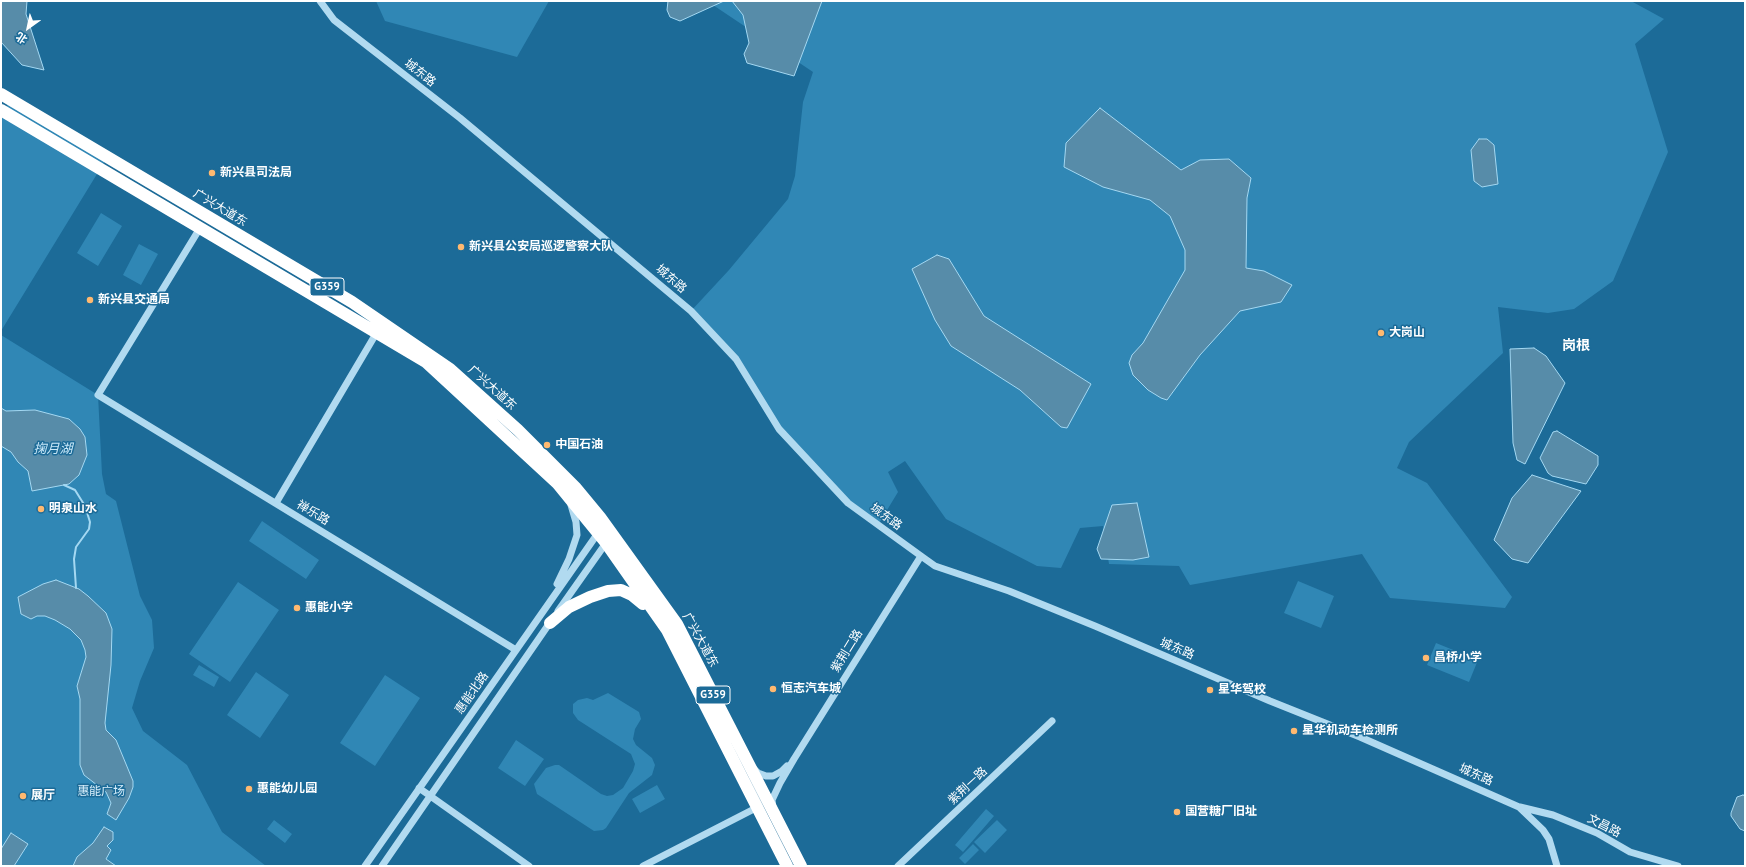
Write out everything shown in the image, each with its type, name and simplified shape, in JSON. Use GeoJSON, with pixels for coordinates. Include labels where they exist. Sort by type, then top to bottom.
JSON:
{"type":"FeatureCollection","features":[{"type":"Feature","properties":{"kind":"highway","name":"广兴大道东"},"geometry":{"type":"LineString","coordinates":[[1,94],[352,302],[450,368],[518,430],[576,488],[600,517],[677,624],[801,866]]}},
{"type":"Feature","properties":{"kind":"highway","name":"广兴大道东"},"geometry":{"type":"LineString","coordinates":[[1,110],[426,362],[557,483],[606,543],[652,612],[667,630],[756,808],[787,866]]}},
{"type":"Feature","properties":{"kind":"highway"},"geometry":{"type":"LineString","coordinates":[[550,623],[569,607],[590,597],[608,591],[621,590],[632,595],[652,612]]}},
{"type":"Feature","properties":{"kind":"street","name":"城东路"},"geometry":{"type":"LineString","coordinates":[[320,1],[334,20],[460,118],[691,311],[736,359],[779,429],[848,503],[921,556],[936,566],[1009,591],[1080,620],[1270,702],[1360,737],[1519,807],[1543,830],[1548,839],[1557,866]]}},
{"type":"Feature","properties":{"kind":"street","name":"禅乐路"},"geometry":{"type":"LineString","coordinates":[[200,228],[98,395],[516,650]]}},
{"type":"Feature","properties":{"kind":"street"},"geometry":{"type":"LineString","coordinates":[[276,503],[376,332]]}},
{"type":"Feature","properties":{"kind":"street"},"geometry":{"type":"LineString","coordinates":[[545,608],[569,559],[577,535],[576,522],[572,506],[557,483]]}},
{"type":"Feature","properties":{"kind":"street","name":"惠能北路"},"geometry":{"type":"LineString","coordinates":[[365,866],[598,533]]}},
{"type":"Feature","properties":{"kind":"street","name":"惠能北路"},"geometry":{"type":"LineString","coordinates":[[382,866],[606,543]]}},
{"type":"Feature","properties":{"kind":"street","name":"紫荆二路"},"geometry":{"type":"LineString","coordinates":[[773,813],[772,800],[794,758],[921,556]]}},
{"type":"Feature","properties":{"kind":"street","name":"紫荆一路"},"geometry":{"type":"LineString","coordinates":[[898,866],[1052,721]]}},
{"type":"Feature","properties":{"kind":"street","name":"紫荆二路"},"geometry":{"type":"LineString","coordinates":[[748,764],[758,773],[766,776],[773,776],[782,771],[794,758]]}},
{"type":"Feature","properties":{"kind":"street"},"geometry":{"type":"LineString","coordinates":[[419,788],[530,866]]}},
{"type":"Feature","properties":{"kind":"street","name":"文昌路"},"geometry":{"type":"LineString","coordinates":[[1519,807],[1554,815],[1597,833],[1630,852],[1678,866]]}},
{"type":"Feature","properties":{"kind":"street"},"geometry":{"type":"LineString","coordinates":[[643,866],[756,808]]}},
{"type":"Feature","properties":{"kind":"green space"},"geometry":{"type":"Polygon","coordinates":[[[376,1],[549,1],[517,57],[385,21],[376,1]]]}},
{"type":"Feature","properties":{"kind":"green space"},"geometry":{"type":"Polygon","coordinates":[[[707,1],[1631,1],[1664,19],[1635,44],[1668,152],[1613,281],[1574,309],[1548,313],[1498,307],[1503,353],[1409,442],[1397,468],[1427,483],[1512,597],[1505,608],[1390,598],[1362,554],[1190,585],[1179,566],[1109,564],[1103,526],[1080,528],[1061,568],[1037,566],[946,519],[905,461],[888,472],[898,492],[878,525],[848,503],[779,429],[736,359],[691,311],[729,270],[788,199],[795,176],[803,102],[813,72],[707,1]]]}},
{"type":"Feature","properties":{"kind":"green space"},"geometry":{"type":"Polygon","coordinates":[[[11,99],[108,156],[1,331],[1,116],[11,99]]]}},
{"type":"Feature","properties":{"kind":"green space"},"geometry":{"type":"Polygon","coordinates":[[[101,213],[122,226],[98,266],[77,253],[101,213]]]}},
{"type":"Feature","properties":{"kind":"green space"},"geometry":{"type":"Polygon","coordinates":[[[139,244],[158,254],[141,285],[123,275],[139,244]]]}},
{"type":"Feature","properties":{"kind":"green space","name":"惠能广场"},"geometry":{"type":"Polygon","coordinates":[[[1,335],[98,395],[102,474],[106,494],[116,501],[140,596],[152,620],[154,648],[140,681],[132,708],[143,731],[187,765],[222,832],[266,866],[1,866],[1,335]]]}},
{"type":"Feature","properties":{"kind":"green space"},"geometry":{"type":"Polygon","coordinates":[[[262,521],[319,560],[306,579],[249,541],[262,521]]]}},
{"type":"Feature","properties":{"kind":"green space"},"geometry":{"type":"Polygon","coordinates":[[[1298,581],[1334,596],[1321,628],[1284,613],[1298,581]]]}},
{"type":"Feature","properties":{"kind":"green space"},"geometry":{"type":"Polygon","coordinates":[[[238,582],[279,610],[230,682],[189,654],[238,582]]]}},
{"type":"Feature","properties":{"kind":"green space"},"geometry":{"type":"Polygon","coordinates":[[[1436,643],[1478,660],[1469,682],[1427,665],[1436,643]]]}},
{"type":"Feature","properties":{"kind":"green space"},"geometry":{"type":"Polygon","coordinates":[[[199,665],[219,677],[214,687],[193,675],[199,665]]]}},
{"type":"Feature","properties":{"kind":"green space"},"geometry":{"type":"Polygon","coordinates":[[[256,672],[289,695],[260,738],[227,715],[256,672]]]}},
{"type":"Feature","properties":{"kind":"green space"},"geometry":{"type":"Polygon","coordinates":[[[385,675],[420,698],[375,766],[340,743],[385,675]]]}},
{"type":"Feature","properties":{"kind":"green space"},"geometry":{"type":"Polygon","coordinates":[[[608,693],[639,712],[641,719],[635,729],[633,739],[636,745],[652,758],[655,765],[652,775],[629,793],[606,828],[603,830],[594,831],[537,794],[534,784],[546,768],[559,765],[601,794],[607,796],[613,795],[623,788],[633,771],[635,764],[631,754],[578,720],[573,713],[573,704],[578,700],[587,698],[593,700],[608,693]]]}},
{"type":"Feature","properties":{"kind":"green space"},"geometry":{"type":"Polygon","coordinates":[[[516,740],[544,759],[525,786],[498,768],[516,740]]]}},
{"type":"Feature","properties":{"kind":"green space"},"geometry":{"type":"Polygon","coordinates":[[[657,785],[665,799],[640,813],[632,799],[657,785]]]}},
{"type":"Feature","properties":{"kind":"green space"},"geometry":{"type":"Polygon","coordinates":[[[986,809],[994,816],[963,852],[955,845],[986,809]]]}},
{"type":"Feature","properties":{"kind":"green space"},"geometry":{"type":"Polygon","coordinates":[[[274,820],[292,834],[285,843],[267,829],[274,820]]]}},
{"type":"Feature","properties":{"kind":"green space"},"geometry":{"type":"Polygon","coordinates":[[[997,820],[1007,830],[985,853],[974,842],[997,820]]]}},
{"type":"Feature","properties":{"kind":"green space"},"geometry":{"type":"Polygon","coordinates":[[[973,844],[979,850],[965,864],[959,858],[973,844]]]}},
{"type":"Feature","properties":{"kind":"water"},"geometry":{"type":"Polygon","coordinates":[[[1,1],[27,1],[26,14],[44,70],[22,65],[1,42],[1,1]]]}},
{"type":"Feature","properties":{"kind":"water"},"geometry":{"type":"Polygon","coordinates":[[[668,1],[724,1],[680,21],[670,17],[667,10],[668,1]]]}},
{"type":"Feature","properties":{"kind":"water"},"geometry":{"type":"Polygon","coordinates":[[[732,1],[822,1],[794,76],[747,63],[744,54],[749,43],[743,15],[732,1]]]}},
{"type":"Feature","properties":{"kind":"water"},"geometry":{"type":"Polygon","coordinates":[[[1100,108],[1181,170],[1200,160],[1229,159],[1251,178],[1247,198],[1246,268],[1264,271],[1292,285],[1281,302],[1240,311],[1200,355],[1167,400],[1148,390],[1133,375],[1129,363],[1132,355],[1143,343],[1185,270],[1185,250],[1170,216],[1150,200],[1103,187],[1064,167],[1066,143],[1100,108]]]}},
{"type":"Feature","properties":{"kind":"water"},"geometry":{"type":"Polygon","coordinates":[[[1479,139],[1487,139],[1494,145],[1498,184],[1482,187],[1474,181],[1471,150],[1479,139]]]}},
{"type":"Feature","properties":{"kind":"water"},"geometry":{"type":"Polygon","coordinates":[[[937,255],[949,259],[984,316],[1091,384],[1067,428],[1061,427],[1020,390],[951,346],[935,320],[912,269],[937,255]]]}},
{"type":"Feature","properties":{"kind":"water"},"geometry":{"type":"Polygon","coordinates":[[[1534,348],[1546,356],[1565,383],[1525,464],[1517,460],[1513,443],[1510,349],[1534,348]]]}},
{"type":"Feature","properties":{"kind":"water","name":"掬月湖"},"geometry":{"type":"Polygon","coordinates":[[[1,408],[6,411],[35,410],[69,419],[80,429],[85,437],[87,455],[79,475],[69,484],[32,491],[28,471],[18,462],[11,452],[1,446],[1,408]]]}},
{"type":"Feature","properties":{"kind":"water"},"geometry":{"type":"Polygon","coordinates":[[[1557,431],[1598,456],[1598,465],[1586,484],[1552,476],[1548,473],[1540,458],[1553,432],[1557,431]]]}},
{"type":"Feature","properties":{"kind":"water"},"geometry":{"type":"Polygon","coordinates":[[[1532,475],[1581,491],[1528,563],[1512,559],[1494,540],[1512,498],[1532,475]]]}},
{"type":"Feature","properties":{"kind":"water"},"geometry":{"type":"Polygon","coordinates":[[[1137,503],[1149,557],[1133,560],[1101,559],[1097,549],[1112,505],[1137,503]]]}},
{"type":"Feature","properties":{"kind":"water"},"geometry":{"type":"Polygon","coordinates":[[[56,580],[79,589],[88,596],[106,613],[112,629],[111,665],[105,723],[106,730],[116,740],[133,781],[133,787],[129,798],[116,820],[107,814],[111,803],[106,792],[84,775],[80,765],[80,699],[77,686],[86,657],[81,640],[70,629],[55,620],[45,616],[37,616],[31,619],[21,614],[18,597],[43,584],[56,580]]]}},
{"type":"Feature","properties":{"kind":"water"},"geometry":{"type":"Polygon","coordinates":[[[1743,795],[1745,796],[1745,831],[1740,829],[1731,816],[1737,797],[1743,795]]]}},
{"type":"Feature","properties":{"kind":"water"},"geometry":{"type":"Polygon","coordinates":[[[104,827],[113,832],[113,840],[107,846],[111,850],[106,859],[116,866],[73,866],[77,857],[93,843],[104,827]]]}},
{"type":"Feature","properties":{"kind":"water"},"geometry":{"type":"Polygon","coordinates":[[[11,833],[28,844],[14,866],[1,866],[1,849],[11,833]]]}},
{"type":"Feature","properties":{"kind":"waterway"},"geometry":{"type":"LineString","coordinates":[[64,485],[75,490],[85,506],[90,522],[89,529],[76,547],[74,559],[76,588]]}},
{"type":"Feature","properties":{"kind":"place","name":"新兴县司法局"},"geometry":{"type":"Point","coordinates":[212,173]}},
{"type":"Feature","properties":{"kind":"place","name":"新兴县公安局巡逻警察大队"},"geometry":{"type":"Point","coordinates":[461,247]}},
{"type":"Feature","properties":{"kind":"place","name":"新兴县交通局"},"geometry":{"type":"Point","coordinates":[90,300]}},
{"type":"Feature","properties":{"kind":"place","name":"大岗山"},"geometry":{"type":"Point","coordinates":[1381,333]}},
{"type":"Feature","properties":{"kind":"place","name":"中国石油"},"geometry":{"type":"Point","coordinates":[547,445]}},
{"type":"Feature","properties":{"kind":"place","name":"明泉山水"},"geometry":{"type":"Point","coordinates":[41,509]}},
{"type":"Feature","properties":{"kind":"place","name":"惠能小学"},"geometry":{"type":"Point","coordinates":[297,608]}},
{"type":"Feature","properties":{"kind":"place","name":"昌桥小学"},"geometry":{"type":"Point","coordinates":[1426,658]}},
{"type":"Feature","properties":{"kind":"place","name":"恒志汽车城"},"geometry":{"type":"Point","coordinates":[773,689]}},
{"type":"Feature","properties":{"kind":"place","name":"星华驾校"},"geometry":{"type":"Point","coordinates":[1210,690]}},
{"type":"Feature","properties":{"kind":"place","name":"星华机动车检测所"},"geometry":{"type":"Point","coordinates":[1294,731]}},
{"type":"Feature","properties":{"kind":"place","name":"惠能幼儿园"},"geometry":{"type":"Point","coordinates":[249,789]}},
{"type":"Feature","properties":{"kind":"place","name":"展厅"},"geometry":{"type":"Point","coordinates":[23,796]}},
{"type":"Feature","properties":{"kind":"place","name":"国营糖厂旧址"},"geometry":{"type":"Point","coordinates":[1177,812]}},
{"type":"Feature","properties":{"kind":"district","name":"岗根"},"geometry":{"type":"Point","coordinates":[1576,346]}}]}
